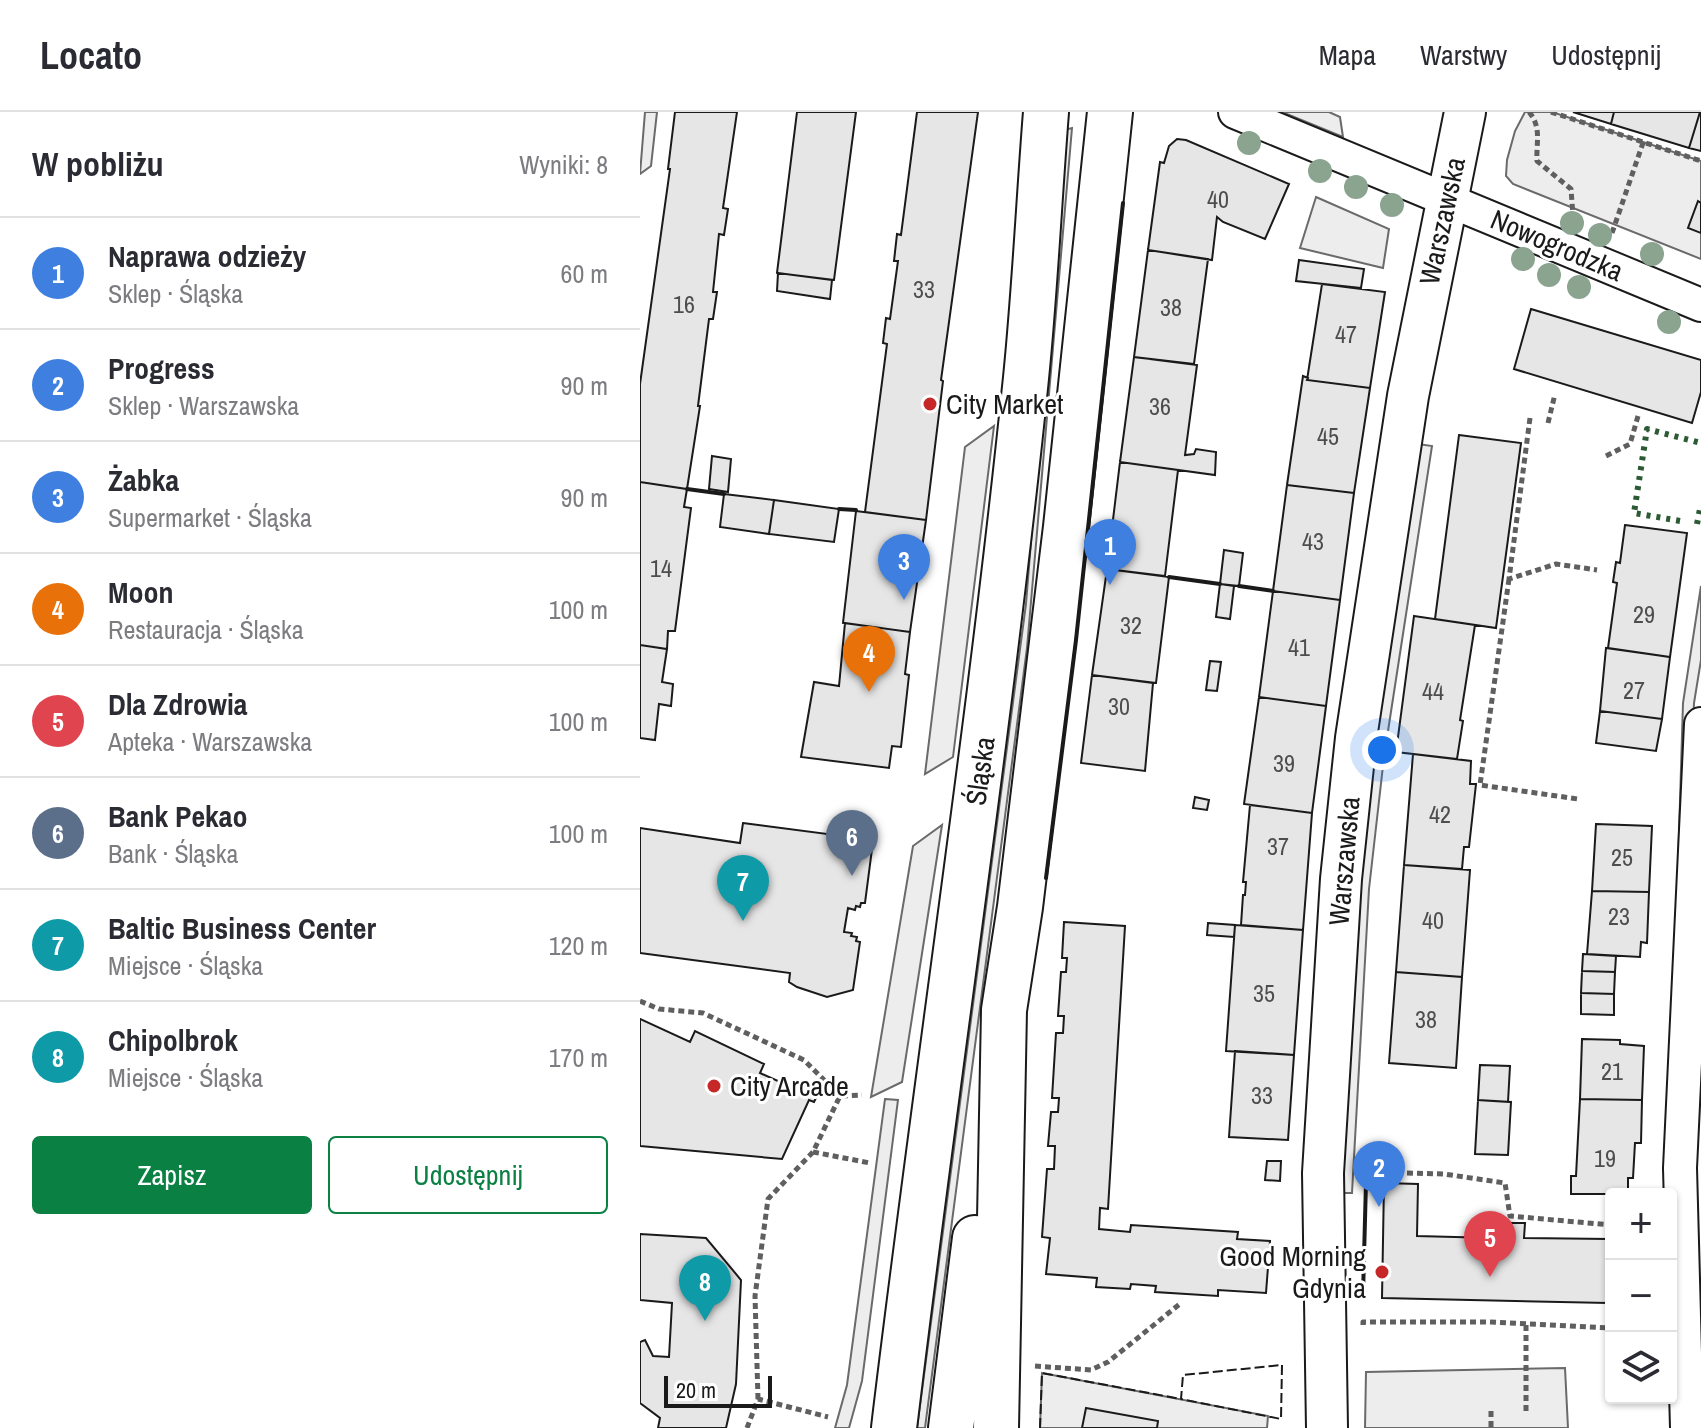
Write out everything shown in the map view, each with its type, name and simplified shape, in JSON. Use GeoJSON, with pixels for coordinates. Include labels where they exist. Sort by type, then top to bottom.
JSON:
{"type":"FeatureCollection","features":[{"type":"Feature","properties":{"kind":"main road","name":"Śląska"},"geometry":{"type":"LineString","coordinates":[[894,1428],[998,632],[1027,374],[1046,112]]}},
{"type":"Feature","properties":{"kind":"main road","name":"Śląska"},"geometry":{"type":"LineString","coordinates":[[996,1428],[1004,1010],[1020,907],[1066,527],[1110,112]]}},
{"type":"Feature","properties":{"kind":"main road"},"geometry":{"type":"LineString","coordinates":[[951,1428],[1004,1010]]}},
{"type":"Feature","properties":{"kind":"main road"},"geometry":{"type":"LineString","coordinates":[[878,1428],[902,1363]]}},
{"type":"Feature","properties":{"kind":"street","name":"Nowogrodzka"},"geometry":{"type":"LineString","coordinates":[[1235,112],[1701,305]]}},
{"type":"Feature","properties":{"kind":"street","name":"Warszawska"},"geometry":{"type":"LineString","coordinates":[[1327,1428],[1323,1173],[1341,879],[1356,738],[1408,396],[1465,112]]}},
{"type":"Feature","properties":{"kind":"street"},"geometry":{"type":"LineString","coordinates":[[1687,1428],[1692,1313],[1681,1142],[1701,724]]}},
{"type":"Feature","properties":{"kind":"path"},"geometry":{"type":"LineString","coordinates":[[1529,112],[1538,128],[1537,161],[1571,189],[1573,218]]}},
{"type":"Feature","properties":{"kind":"path"},"geometry":{"type":"LineString","coordinates":[[1551,112],[1701,161]]}},
{"type":"Feature","properties":{"kind":"path"},"geometry":{"type":"LineString","coordinates":[[1611,234],[1644,140]]}},
{"type":"Feature","properties":{"kind":"path"},"geometry":{"type":"LineString","coordinates":[[1548,423],[1555,394]]}},
{"type":"Feature","properties":{"kind":"path"},"geometry":{"type":"LineString","coordinates":[[1606,456],[1630,444],[1638,416]]}},
{"type":"Feature","properties":{"kind":"path"},"geometry":{"type":"LineString","coordinates":[[1530,418],[1480,785],[1578,799]]}},
{"type":"Feature","properties":{"kind":"path"},"geometry":{"type":"LineString","coordinates":[[1509,579],[1556,564],[1597,570]]}},
{"type":"Feature","properties":{"kind":"path"},"geometry":{"type":"LineString","coordinates":[[640,1001],[659,1009],[703,1013],[804,1060],[840,1096],[862,1095]]}},
{"type":"Feature","properties":{"kind":"path"},"geometry":{"type":"LineString","coordinates":[[747,1428],[758,1399],[755,1296],[768,1199],[813,1152],[840,1096]]}},
{"type":"Feature","properties":{"kind":"path"},"geometry":{"type":"LineString","coordinates":[[813,1152],[870,1163]]}},
{"type":"Feature","properties":{"kind":"path"},"geometry":{"type":"LineString","coordinates":[[1367,1172],[1444,1174],[1505,1183],[1510,1216],[1605,1224]]}},
{"type":"Feature","properties":{"kind":"path"},"geometry":{"type":"LineString","coordinates":[[1034,1366],[1091,1370],[1108,1362],[1181,1303]]}},
{"type":"Feature","properties":{"kind":"path"},"geometry":{"type":"LineString","coordinates":[[1363,1322],[1605,1328]]}},
{"type":"Feature","properties":{"kind":"path"},"geometry":{"type":"LineString","coordinates":[[1526,1324],[1526,1411]]}},
{"type":"Feature","properties":{"kind":"path"},"geometry":{"type":"LineString","coordinates":[[758,1399],[828,1417]]}},
{"type":"Feature","properties":{"kind":"path"},"geometry":{"type":"LineString","coordinates":[[1491,1411],[1491,1428]]}},
{"type":"Feature","properties":{"kind":"shaded area"},"geometry":{"type":"Polygon","coordinates":[[[645,112],[657,112],[651,166],[640,174],[645,112]]]}},
{"type":"Feature","properties":{"kind":"shaded area"},"geometry":{"type":"Polygon","coordinates":[[[1282,112],[1329,112],[1340,117],[1343,137],[1282,112]]]}},
{"type":"Feature","properties":{"kind":"shaded area"},"geometry":{"type":"Polygon","coordinates":[[[1525,112],[1552,112],[1701,161],[1701,259],[1513,184],[1506,176],[1507,160],[1515,131],[1525,112]]]}},
{"type":"Feature","properties":{"kind":"shaded area"},"geometry":{"type":"Polygon","coordinates":[[[1072,128],[1027,648],[925,1428],[917,1428],[1026,604],[1064,130],[1072,128]]]}},
{"type":"Feature","properties":{"kind":"shaded area"},"geometry":{"type":"Polygon","coordinates":[[[1316,197],[1389,229],[1383,268],[1300,248],[1316,197]]]}},
{"type":"Feature","properties":{"kind":"shaded area"},"geometry":{"type":"Polygon","coordinates":[[[994,426],[953,757],[925,774],[965,447],[994,426]]]}},
{"type":"Feature","properties":{"kind":"shaded area"},"geometry":{"type":"Polygon","coordinates":[[[1418,444],[1432,446],[1384,757],[1369,889],[1352,1193],[1341,1193],[1356,889],[1372,756],[1418,444]]]}},
{"type":"Feature","properties":{"kind":"shaded area"},"geometry":{"type":"Polygon","coordinates":[[[1701,586],[1701,660],[1694,703],[1683,964],[1675,965],[1683,703],[1701,586]]]}},
{"type":"Feature","properties":{"kind":"shaded area"},"geometry":{"type":"Polygon","coordinates":[[[942,825],[902,1082],[871,1097],[913,846],[942,825]]]}},
{"type":"Feature","properties":{"kind":"shaded area"},"geometry":{"type":"Polygon","coordinates":[[[885,1099],[898,1100],[862,1381],[849,1428],[835,1428],[847,1385],[885,1099]]]}},
{"type":"Feature","properties":{"kind":"shaded area"},"geometry":{"type":"Polygon","coordinates":[[[1565,1368],[1568,1428],[1365,1428],[1366,1372],[1565,1368]]]}},
{"type":"Feature","properties":{"kind":"shaded area"},"geometry":{"type":"Polygon","coordinates":[[[1042,1373],[1268,1416],[1267,1428],[1040,1428],[1042,1373]]]}},
{"type":"Feature","properties":{"kind":"building"},"geometry":{"type":"Polygon","coordinates":[[[675,112],[737,112],[723,208],[728,209],[724,235],[719,234],[713,292],[717,292],[713,319],[709,319],[687,489],[640,482],[640,384],[675,112]]]}},
{"type":"Feature","properties":{"kind":"building"},"geometry":{"type":"Polygon","coordinates":[[[797,112],[856,112],[834,280],[777,273],[797,112]]]}},
{"type":"Feature","properties":{"kind":"building"},"geometry":{"type":"Polygon","coordinates":[[[917,112],[978,112],[941,380],[926,520],[865,512],[887,344],[883,343],[886,318],[890,319],[898,261],[894,261],[897,234],[901,235],[917,112]]]}},
{"type":"Feature","properties":{"kind":"building"},"geometry":{"type":"Polygon","coordinates":[[[1573,112],[1614,112],[1611,124],[1573,112]]]}},
{"type":"Feature","properties":{"kind":"building"},"geometry":{"type":"Polygon","coordinates":[[[1614,112],[1700,112],[1689,148],[1611,124],[1614,112]]]}},
{"type":"Feature","properties":{"kind":"building"},"geometry":{"type":"Polygon","coordinates":[[[1701,112],[1701,151],[1689,148],[1701,112]]]}},
{"type":"Feature","properties":{"kind":"building"},"geometry":{"type":"Polygon","coordinates":[[[1177,139],[1186,140],[1289,184],[1265,239],[1217,217],[1212,260],[1148,250],[1160,162],[1164,163],[1169,146],[1177,139]]]}},
{"type":"Feature","properties":{"kind":"building"},"geometry":{"type":"Polygon","coordinates":[[[1698,201],[1701,203],[1701,233],[1688,228],[1698,201]]]}},
{"type":"Feature","properties":{"kind":"building"},"geometry":{"type":"Polygon","coordinates":[[[1148,250],[1208,259],[1194,364],[1134,357],[1148,250]]]}},
{"type":"Feature","properties":{"kind":"building"},"geometry":{"type":"Polygon","coordinates":[[[1299,260],[1364,269],[1361,288],[1296,281],[1299,260]]]}},
{"type":"Feature","properties":{"kind":"building"},"geometry":{"type":"Polygon","coordinates":[[[778,273],[832,280],[830,299],[777,291],[778,273]]]}},
{"type":"Feature","properties":{"kind":"building"},"geometry":{"type":"Polygon","coordinates":[[[1322,284],[1385,292],[1370,388],[1307,380],[1322,284]]]}},
{"type":"Feature","properties":{"kind":"building"},"geometry":{"type":"Polygon","coordinates":[[[1531,309],[1701,360],[1701,392],[1692,423],[1514,369],[1531,309]]]}},
{"type":"Feature","properties":{"kind":"building"},"geometry":{"type":"Polygon","coordinates":[[[1134,357],[1197,365],[1185,455],[1194,454],[1196,449],[1216,452],[1215,475],[1120,462],[1134,357]]]}},
{"type":"Feature","properties":{"kind":"building"},"geometry":{"type":"Polygon","coordinates":[[[1303,376],[1307,380],[1370,388],[1354,493],[1287,485],[1303,376]]]}},
{"type":"Feature","properties":{"kind":"building"},"geometry":{"type":"Polygon","coordinates":[[[1459,435],[1521,443],[1496,628],[1435,619],[1459,435]]]}},
{"type":"Feature","properties":{"kind":"building"},"geometry":{"type":"Polygon","coordinates":[[[712,456],[731,459],[728,492],[709,489],[712,456]]]}},
{"type":"Feature","properties":{"kind":"building"},"geometry":{"type":"Polygon","coordinates":[[[1120,462],[1178,470],[1165,576],[1107,569],[1120,462]]]}},
{"type":"Feature","properties":{"kind":"building"},"geometry":{"type":"Polygon","coordinates":[[[640,482],[687,489],[684,507],[691,508],[675,631],[668,631],[667,649],[640,645],[640,482]]]}},
{"type":"Feature","properties":{"kind":"building"},"geometry":{"type":"Polygon","coordinates":[[[1287,485],[1354,493],[1340,600],[1273,591],[1287,485]]]}},
{"type":"Feature","properties":{"kind":"building"},"geometry":{"type":"Polygon","coordinates":[[[724,494],[774,500],[769,534],[720,527],[724,494]]]}},
{"type":"Feature","properties":{"kind":"building"},"geometry":{"type":"Polygon","coordinates":[[[774,500],[839,509],[834,542],[769,534],[774,500]]]}},
{"type":"Feature","properties":{"kind":"building"},"geometry":{"type":"Polygon","coordinates":[[[856,511],[926,520],[910,632],[843,623],[856,511]]]}},
{"type":"Feature","properties":{"kind":"building"},"geometry":{"type":"Polygon","coordinates":[[[1625,525],[1687,533],[1670,657],[1608,648],[1617,583],[1613,582],[1616,562],[1620,563],[1625,525]]]}},
{"type":"Feature","properties":{"kind":"building"},"geometry":{"type":"Polygon","coordinates":[[[1224,550],[1243,553],[1239,586],[1220,584],[1224,550]]]}},
{"type":"Feature","properties":{"kind":"building"},"geometry":{"type":"Polygon","coordinates":[[[1107,569],[1169,577],[1156,683],[1092,675],[1107,569]]]}},
{"type":"Feature","properties":{"kind":"building"},"geometry":{"type":"Polygon","coordinates":[[[1220,584],[1234,586],[1230,619],[1216,617],[1220,584]]]}},
{"type":"Feature","properties":{"kind":"building"},"geometry":{"type":"Polygon","coordinates":[[[1273,591],[1340,600],[1326,706],[1259,697],[1273,591]]]}},
{"type":"Feature","properties":{"kind":"building"},"geometry":{"type":"Polygon","coordinates":[[[1414,616],[1475,625],[1457,759],[1396,752],[1414,616]]]}},
{"type":"Feature","properties":{"kind":"building"},"geometry":{"type":"Polygon","coordinates":[[[845,623],[910,632],[901,747],[892,746],[889,768],[801,757],[814,682],[839,686],[845,623]]]}},
{"type":"Feature","properties":{"kind":"building"},"geometry":{"type":"Polygon","coordinates":[[[640,645],[667,649],[662,682],[673,684],[671,706],[659,704],[655,740],[640,738],[640,645]]]}},
{"type":"Feature","properties":{"kind":"building"},"geometry":{"type":"Polygon","coordinates":[[[1606,648],[1670,657],[1662,719],[1600,711],[1606,648]]]}},
{"type":"Feature","properties":{"kind":"building"},"geometry":{"type":"Polygon","coordinates":[[[1210,661],[1221,662],[1217,691],[1206,690],[1210,661]]]}},
{"type":"Feature","properties":{"kind":"building"},"geometry":{"type":"Polygon","coordinates":[[[1092,675],[1153,683],[1145,771],[1081,763],[1092,675]]]}},
{"type":"Feature","properties":{"kind":"building"},"geometry":{"type":"Polygon","coordinates":[[[1259,697],[1326,706],[1312,813],[1244,804],[1259,697]]]}},
{"type":"Feature","properties":{"kind":"building"},"geometry":{"type":"Polygon","coordinates":[[[1600,711],[1662,719],[1656,751],[1596,743],[1600,711]]]}},
{"type":"Feature","properties":{"kind":"building"},"geometry":{"type":"Polygon","coordinates":[[[1413,754],[1471,761],[1470,784],[1476,784],[1469,847],[1464,847],[1462,869],[1404,865],[1413,754]]]}},
{"type":"Feature","properties":{"kind":"building"},"geometry":{"type":"Polygon","coordinates":[[[1195,797],[1209,800],[1207,810],[1193,808],[1195,797]]]}},
{"type":"Feature","properties":{"kind":"building"},"geometry":{"type":"Polygon","coordinates":[[[1250,805],[1312,813],[1303,930],[1241,925],[1250,805]]]}},
{"type":"Feature","properties":{"kind":"building"},"geometry":{"type":"Polygon","coordinates":[[[743,823],[843,836],[842,844],[872,849],[865,903],[856,906],[855,910],[848,908],[844,932],[852,933],[851,936],[857,937],[856,941],[860,942],[853,990],[827,997],[789,982],[790,973],[640,953],[640,828],[740,843],[743,823]]]}},
{"type":"Feature","properties":{"kind":"building"},"geometry":{"type":"Polygon","coordinates":[[[1596,824],[1652,826],[1649,892],[1592,891],[1596,824]]]}},
{"type":"Feature","properties":{"kind":"building"},"geometry":{"type":"Polygon","coordinates":[[[1404,865],[1470,870],[1462,977],[1396,972],[1404,865]]]}},
{"type":"Feature","properties":{"kind":"building"},"geometry":{"type":"Polygon","coordinates":[[[1592,891],[1649,892],[1647,943],[1641,942],[1640,957],[1587,954],[1592,891]]]}},
{"type":"Feature","properties":{"kind":"building"},"geometry":{"type":"Polygon","coordinates":[[[1064,922],[1125,926],[1108,1209],[1100,1208],[1099,1229],[1130,1232],[1131,1225],[1238,1232],[1237,1239],[1270,1241],[1266,1293],[1218,1290],[1218,1296],[1155,1292],[1156,1286],[1131,1284],[1130,1289],[1096,1287],[1097,1278],[1046,1274],[1050,1238],[1042,1237],[1047,1169],[1054,1169],[1055,1146],[1048,1146],[1051,1112],[1058,1112],[1059,1098],[1052,1098],[1056,1033],[1063,1033],[1064,1016],[1058,1016],[1061,972],[1066,972],[1067,958],[1062,958],[1064,922]]]}},
{"type":"Feature","properties":{"kind":"building"},"geometry":{"type":"Polygon","coordinates":[[[1208,923],[1235,925],[1234,937],[1207,935],[1208,923]]]}},
{"type":"Feature","properties":{"kind":"building"},"geometry":{"type":"Polygon","coordinates":[[[1235,925],[1303,930],[1294,1055],[1226,1051],[1235,925]]]}},
{"type":"Feature","properties":{"kind":"building"},"geometry":{"type":"Polygon","coordinates":[[[1583,954],[1616,956],[1615,972],[1582,971],[1583,954]]]}},
{"type":"Feature","properties":{"kind":"building"},"geometry":{"type":"Polygon","coordinates":[[[1582,971],[1615,972],[1614,994],[1581,993],[1582,971]]]}},
{"type":"Feature","properties":{"kind":"building"},"geometry":{"type":"Polygon","coordinates":[[[1396,972],[1462,977],[1456,1068],[1389,1063],[1396,972]]]}},
{"type":"Feature","properties":{"kind":"building"},"geometry":{"type":"Polygon","coordinates":[[[1581,993],[1614,994],[1614,1015],[1581,1014],[1581,993]]]}},
{"type":"Feature","properties":{"kind":"building","name":"City Arcade"},"geometry":{"type":"Polygon","coordinates":[[[640,1019],[690,1042],[695,1031],[764,1064],[760,1073],[816,1098],[814,1102],[809,1100],[782,1159],[640,1146],[640,1019]]]}},
{"type":"Feature","properties":{"kind":"building"},"geometry":{"type":"Polygon","coordinates":[[[1582,1039],[1620,1040],[1620,1044],[1644,1046],[1642,1100],[1580,1099],[1582,1039]]]}},
{"type":"Feature","properties":{"kind":"building"},"geometry":{"type":"Polygon","coordinates":[[[1235,1051],[1294,1055],[1288,1140],[1229,1137],[1235,1051]]]}},
{"type":"Feature","properties":{"kind":"building"},"geometry":{"type":"Polygon","coordinates":[[[1480,1065],[1510,1066],[1508,1102],[1478,1100],[1480,1065]]]}},
{"type":"Feature","properties":{"kind":"building"},"geometry":{"type":"Polygon","coordinates":[[[1580,1099],[1642,1100],[1641,1143],[1635,1143],[1633,1178],[1628,1178],[1628,1188],[1605,1188],[1605,1194],[1571,1194],[1571,1176],[1576,1176],[1580,1099]]]}},
{"type":"Feature","properties":{"kind":"building"},"geometry":{"type":"Polygon","coordinates":[[[1478,1100],[1511,1102],[1508,1155],[1475,1154],[1478,1100]]]}},
{"type":"Feature","properties":{"kind":"building"},"geometry":{"type":"Polygon","coordinates":[[[1267,1161],[1281,1161],[1280,1181],[1265,1180],[1267,1161]]]}},
{"type":"Feature","properties":{"kind":"building"},"geometry":{"type":"Polygon","coordinates":[[[1384,1183],[1418,1184],[1417,1236],[1493,1238],[1493,1227],[1506,1227],[1506,1238],[1511,1238],[1511,1223],[1525,1223],[1524,1238],[1605,1239],[1605,1303],[1382,1298],[1384,1183]]]}},
{"type":"Feature","properties":{"kind":"building"},"geometry":{"type":"Polygon","coordinates":[[[640,1234],[706,1238],[741,1280],[736,1384],[726,1428],[658,1428],[660,1418],[640,1403],[640,1342],[645,1340],[653,1356],[669,1357],[672,1303],[640,1300],[640,1234]]]}},
{"type":"Feature","properties":{"kind":"building"},"geometry":{"type":"Polygon","coordinates":[[[1086,1408],[1158,1421],[1157,1428],[1082,1428],[1086,1408]]]}},
{"type":"Feature","properties":{"kind":"hedge"},"geometry":{"type":"LineString","coordinates":[[1680,521],[1634,513],[1647,429],[1701,443]]}},
{"type":"Feature","properties":{"kind":"hedge"},"geometry":{"type":"LineString","coordinates":[[1697,524],[1700,509]]}},
{"type":"Feature","properties":{"kind":"fence"},"geometry":{"type":"LineString","coordinates":[[1282,1365],[1281,1419],[1181,1399],[1183,1375],[1282,1365]]}},
{"type":"Feature","properties":{"kind":"fence"},"geometry":{"type":"LineString","coordinates":[[1040,1428],[1042,1373],[1181,1399]]}},
{"type":"Feature","properties":{"kind":"wall"},"geometry":{"type":"LineString","coordinates":[[1046,878],[1076,640],[1123,203]]}},
{"type":"Feature","properties":{"kind":"wall"},"geometry":{"type":"LineString","coordinates":[[687,489],[724,494]]}},
{"type":"Feature","properties":{"kind":"wall"},"geometry":{"type":"LineString","coordinates":[[839,509],[856,510]]}},
{"type":"Feature","properties":{"kind":"wall"},"geometry":{"type":"LineString","coordinates":[[1169,577],[1220,584]]}},
{"type":"Feature","properties":{"kind":"wall"},"geometry":{"type":"LineString","coordinates":[[1239,586],[1273,591]]}},
{"type":"Feature","properties":{"kind":"wall"},"geometry":{"type":"LineString","coordinates":[[1363,1295],[1366,1182]]}},
{"type":"Feature","properties":{"kind":"place","name":"City Market"},"geometry":{"type":"Point","coordinates":[930,404]}},
{"type":"Feature","properties":{"kind":"place","name":"Naprawa odzieży"},"geometry":{"type":"Point","coordinates":[1110,585]}},
{"type":"Feature","properties":{"kind":"place","name":"Żabka"},"geometry":{"type":"Point","coordinates":[904,600]}},
{"type":"Feature","properties":{"kind":"place","name":"Moon"},"geometry":{"type":"Point","coordinates":[869,692]}},
{"type":"Feature","properties":{"kind":"place","name":"Bank Pekao"},"geometry":{"type":"Point","coordinates":[852,876]}},
{"type":"Feature","properties":{"kind":"place","name":"Baltic Business Center"},"geometry":{"type":"Point","coordinates":[743,921]}},
{"type":"Feature","properties":{"kind":"place","name":"City Arcade"},"geometry":{"type":"Point","coordinates":[714,1086]}},
{"type":"Feature","properties":{"kind":"place","name":"Progress"},"geometry":{"type":"Point","coordinates":[1379,1207]}},
{"type":"Feature","properties":{"kind":"place","name":"Good Morning Gdynia"},"geometry":{"type":"Point","coordinates":[1382,1272]}},
{"type":"Feature","properties":{"kind":"place","name":"Dla Zdrowia"},"geometry":{"type":"Point","coordinates":[1490,1277]}},
{"type":"Feature","properties":{"kind":"place","name":"Chipolbrok"},"geometry":{"type":"Point","coordinates":[705,1321]}}]}
